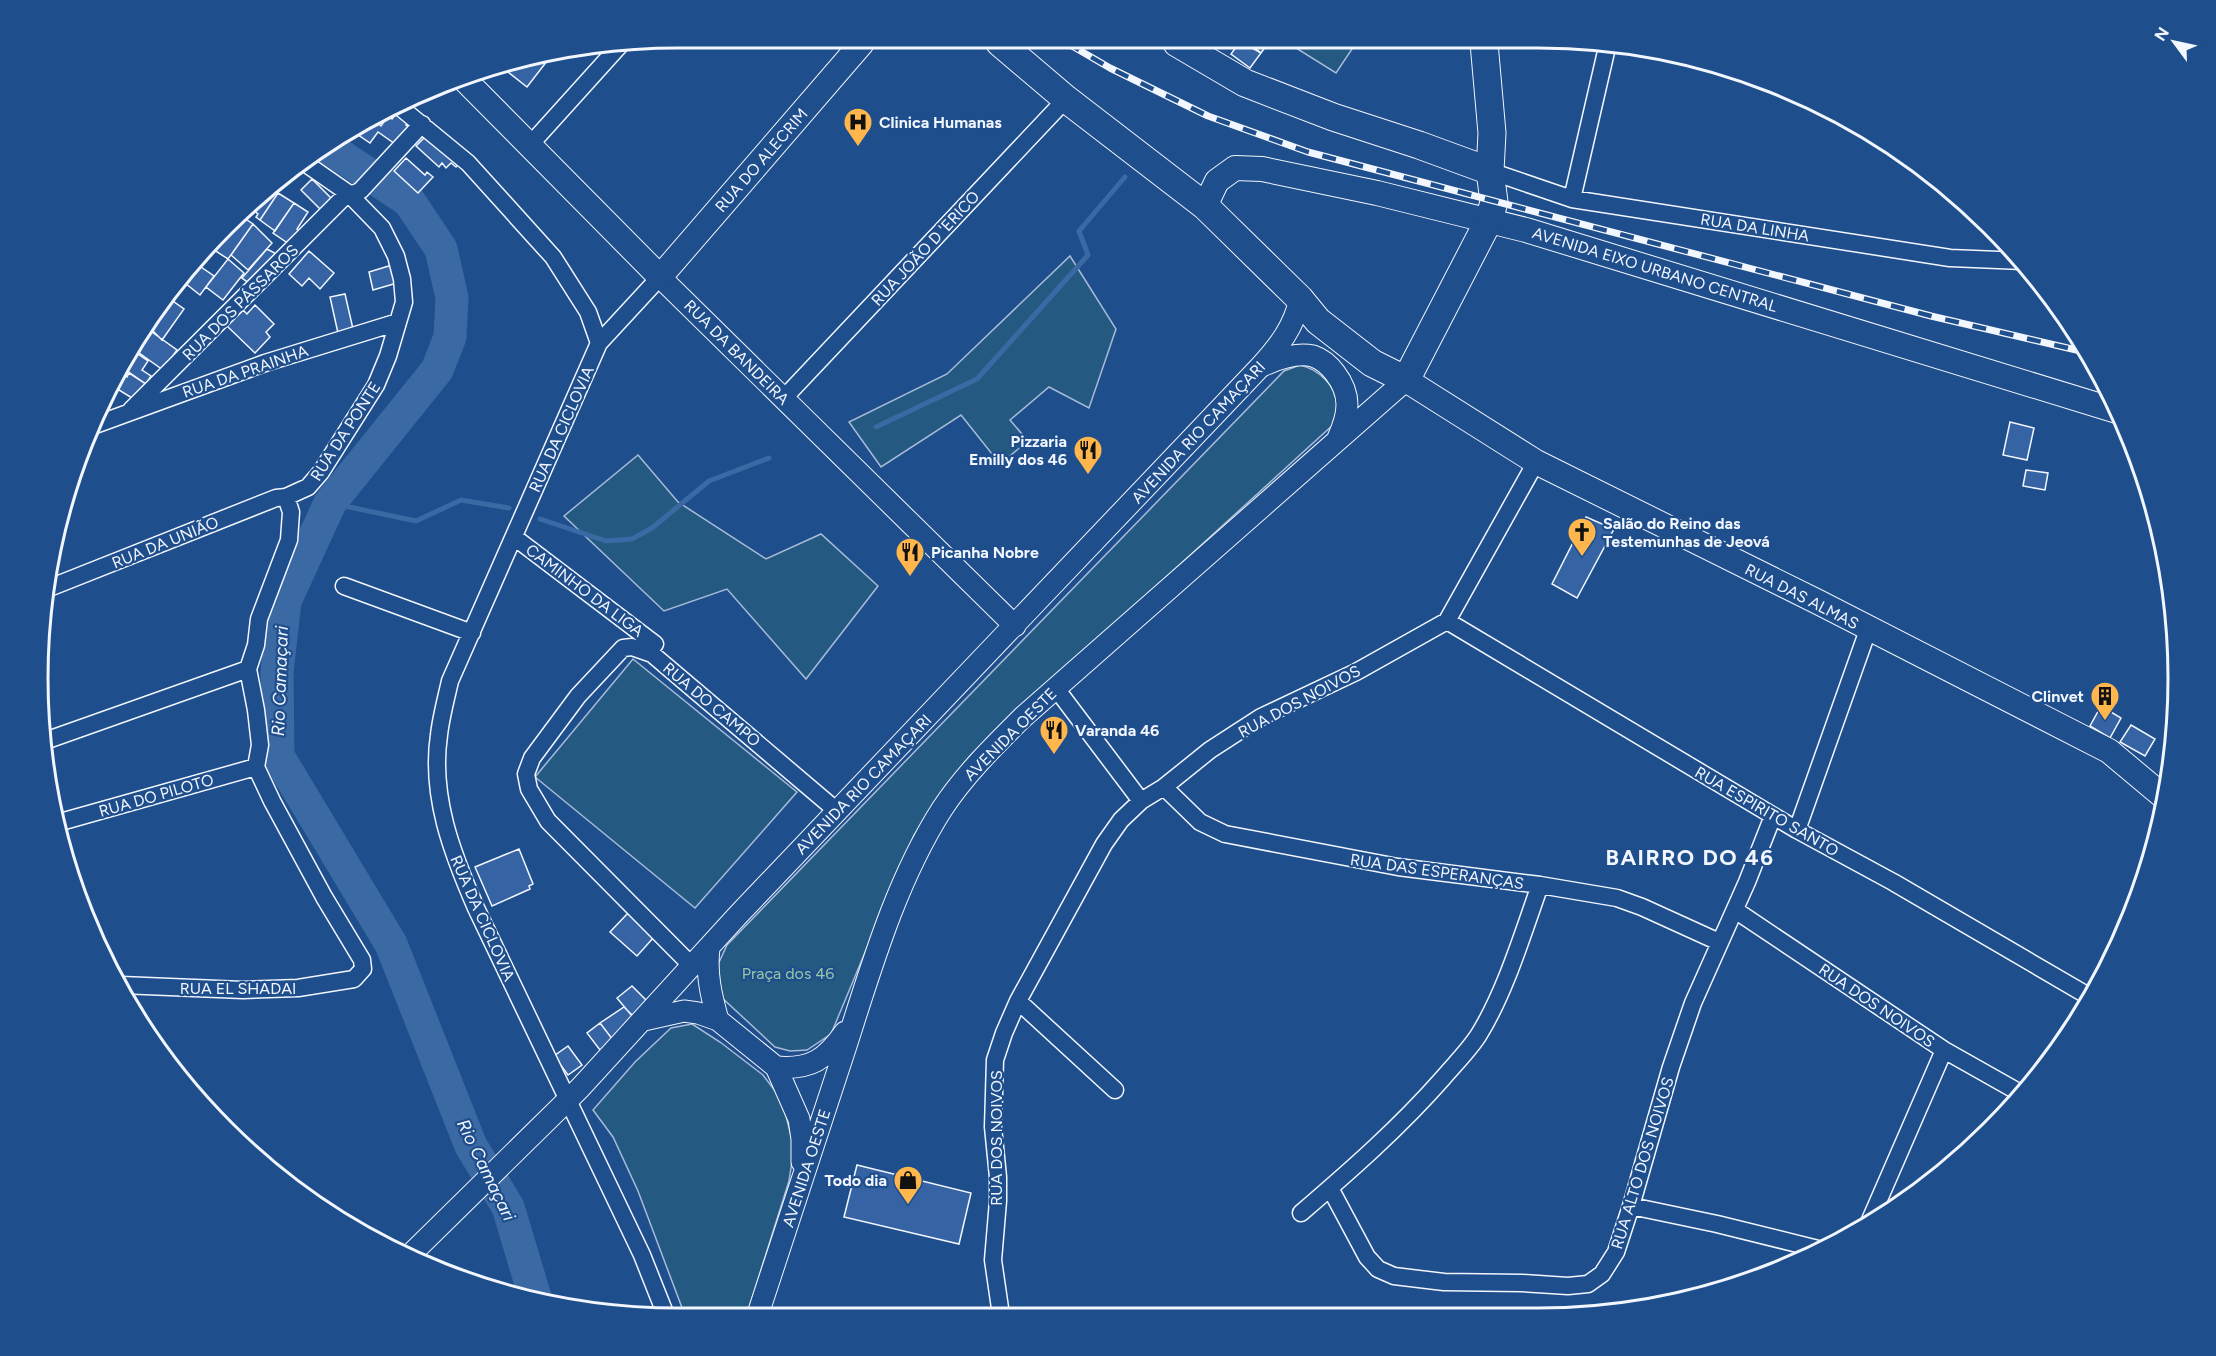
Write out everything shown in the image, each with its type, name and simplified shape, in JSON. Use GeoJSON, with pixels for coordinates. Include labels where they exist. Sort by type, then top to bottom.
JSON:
{"type":"FeatureCollection","features":[{"type":"Feature","properties":{"kind":"main road","name":"RUA DO ALECRIM"},"geometry":{"type":"LineString","coordinates":[[660,277],[858,48]]}},
{"type":"Feature","properties":{"kind":"main road"},"geometry":{"type":"LineString","coordinates":[[1006,48],[1066,99],[1205,206],[1300,299],[1318,321],[1372,363],[1406,380],[1489,220],[1494,202],[1490,171],[1492,133],[1484,48]]}},
{"type":"Feature","properties":{"kind":"main road"},"geometry":{"type":"LineString","coordinates":[[1186,48],[1245,83],[1333,117],[1490,171]]}},
{"type":"Feature","properties":{"kind":"main road","name":"RUA DA BANDEIRA"},"geometry":{"type":"LineString","coordinates":[[468,84],[660,277]]}},
{"type":"Feature","properties":{"kind":"main road","name":"AVENIDA EIXO URBANO CENTRAL"},"geometry":{"type":"LineString","coordinates":[[1205,206],[1217,181],[1235,168],[1319,180],[1489,220],[2107,408]]}},
{"type":"Feature","properties":{"kind":"main road","name":"RUA DAS ALMAS"},"geometry":{"type":"LineString","coordinates":[[1406,380],[1536,462],[1808,597],[1868,630],[2109,752],[2158,792]]}},
{"type":"Feature","properties":{"kind":"street"},"geometry":{"type":"LineString","coordinates":[[529,146],[615,51]]}},
{"type":"Feature","properties":{"kind":"street"},"geometry":{"type":"LineString","coordinates":[[1572,199],[1606,52]]}},
{"type":"Feature","properties":{"kind":"street","name":"RUA JOÃO D 'ERICO"},"geometry":{"type":"LineString","coordinates":[[784,398],[1066,99]]}},
{"type":"Feature","properties":{"kind":"street"},"geometry":{"type":"LineString","coordinates":[[405,110],[468,163],[553,257],[588,312],[599,343]]}},
{"type":"Feature","properties":{"kind":"street","name":"RUA DOS PÁSSAROS"},"geometry":{"type":"LineString","coordinates":[[131,410],[354,192],[389,162],[422,124]]}},
{"type":"Feature","properties":{"kind":"street","name":"RUA DA PONTE"},"geometry":{"type":"LineString","coordinates":[[286,497],[308,487],[321,472],[376,385],[404,302],[402,279],[396,256],[382,228],[354,192],[311,166]]}},
{"type":"Feature","properties":{"kind":"street","name":"RUA DA LINHA"},"geometry":{"type":"LineString","coordinates":[[1490,171],[1572,199],[1950,258],[2009,260]]}},
{"type":"Feature","properties":{"kind":"street","name":"RUA DA CICLOVIA"},"geometry":{"type":"LineString","coordinates":[[660,277],[599,343],[450,681],[438,737],[436,770],[438,796],[461,875],[642,1255],[663,1308]]}},
{"type":"Feature","properties":{"kind":"street","name":"RUA DA BANDEIRA"},"geometry":{"type":"LineString","coordinates":[[660,277],[1015,626]]}},
{"type":"Feature","properties":{"kind":"street","name":"AVENIDA RIO CAMAÇARI"},"geometry":{"type":"LineString","coordinates":[[415,1250],[568,1100],[837,811],[1260,367],[1283,341],[1295,320],[1300,299]]}},
{"type":"Feature","properties":{"kind":"street","name":"RUA DA PRAINHA"},"geometry":{"type":"LineString","coordinates":[[104,420],[265,363],[398,322]]}},
{"type":"Feature","properties":{"kind":"street"},"geometry":{"type":"LineString","coordinates":[[1260,367],[1289,356],[1303,355],[1322,360],[1331,368],[1346,392],[1349,403],[1347,417],[1335,444]]}},
{"type":"Feature","properties":{"kind":"street","name":"AVENIDA OESTE"},"geometry":{"type":"LineString","coordinates":[[760,1308],[854,1019],[906,880],[942,809],[969,771],[1055,687],[1406,380]]}},
{"type":"Feature","properties":{"kind":"street"},"geometry":{"type":"LineString","coordinates":[[1447,621],[1536,462]]}},
{"type":"Feature","properties":{"kind":"street"},"geometry":{"type":"LineString","coordinates":[[256,767],[260,746],[248,669],[256,645],[260,619],[289,540],[291,512],[286,497]]}},
{"type":"Feature","properties":{"kind":"street","name":"RUA DA UNIÃO"},"geometry":{"type":"LineString","coordinates":[[55,586],[276,498],[286,497]]}},
{"type":"Feature","properties":{"kind":"street","name":"CAMINHO DA LIGA"},"geometry":{"type":"LineString","coordinates":[[514,537],[655,644]]}},
{"type":"Feature","properties":{"kind":"street"},"geometry":{"type":"LineString","coordinates":[[344,586],[472,633]]}},
{"type":"Feature","properties":{"kind":"street","name":"RUA DOS NOIVOS"},"geometry":{"type":"LineString","coordinates":[[1000,1308],[993,1260],[998,1177],[993,1127],[996,1060],[1004,1033],[1018,1001],[1104,844],[1121,820],[1141,801],[1164,787],[1210,750],[1261,717],[1356,672],[1447,621]]}},
{"type":"Feature","properties":{"kind":"street","name":"RUA ESPIRITO SANTO"},"geometry":{"type":"LineString","coordinates":[[1447,621],[1773,816],[1893,882],[2084,993]]}},
{"type":"Feature","properties":{"kind":"street"},"geometry":{"type":"LineString","coordinates":[[1797,830],[1868,630]]}},
{"type":"Feature","properties":{"kind":"street","name":"RUA DO CAMPO"},"geometry":{"type":"LineString","coordinates":[[692,966],[548,821],[529,789],[526,774],[532,758],[578,696],[605,665],[624,648],[632,647],[652,654],[837,811]]}},
{"type":"Feature","properties":{"kind":"street"},"geometry":{"type":"LineString","coordinates":[[51,739],[248,669]]}},
{"type":"Feature","properties":{"kind":"street"},"geometry":{"type":"LineString","coordinates":[[1055,687],[1141,801]]}},
{"type":"Feature","properties":{"kind":"street","name":"RUA DO PILOTO"},"geometry":{"type":"LineString","coordinates":[[65,822],[256,767]]}},
{"type":"Feature","properties":{"kind":"street","name":"RUA EL SHADAI"},"geometry":{"type":"LineString","coordinates":[[128,985],[243,990],[311,987],[354,979],[363,969],[362,960],[324,897],[256,767]]}},
{"type":"Feature","properties":{"kind":"street","name":"RUA DAS ESPERANÇAS"},"geometry":{"type":"LineString","coordinates":[[1164,787],[1200,822],[1225,834],[1398,867],[1540,885],[1617,898],[1719,942]]}},
{"type":"Feature","properties":{"kind":"street","name":"RUA ALTO DOS NOIVOS"},"geometry":{"type":"LineString","coordinates":[[1330,1188],[1367,1257],[1378,1269],[1394,1276],[1444,1282],[1568,1286],[1588,1284],[1602,1274],[1612,1260],[1631,1206],[1671,1067],[1693,1003],[1735,910],[1773,816]]}},
{"type":"Feature","properties":{"kind":"street"},"geometry":{"type":"LineString","coordinates":[[1301,1214],[1399,1126],[1477,1036],[1495,1002],[1518,948],[1540,885]]}},
{"type":"Feature","properties":{"kind":"street","name":"RUA DOS NOIVOS"},"geometry":{"type":"LineString","coordinates":[[1735,910],[1944,1050],[2015,1090]]}},
{"type":"Feature","properties":{"kind":"street"},"geometry":{"type":"LineString","coordinates":[[709,948],[706,968],[718,1020]]}},
{"type":"Feature","properties":{"kind":"street"},"geometry":{"type":"LineString","coordinates":[[1018,1001],[1114,1090]]}},
{"type":"Feature","properties":{"kind":"street"},"geometry":{"type":"LineString","coordinates":[[644,1020],[684,1011],[718,1020],[776,1067],[799,1119],[802,1139],[802,1180]]}},
{"type":"Feature","properties":{"kind":"street"},"geometry":{"type":"LineString","coordinates":[[776,1067],[793,1069],[811,1065],[823,1058],[854,1019]]}},
{"type":"Feature","properties":{"kind":"street"},"geometry":{"type":"LineString","coordinates":[[1874,1211],[1944,1050]]}},
{"type":"Feature","properties":{"kind":"street"},"geometry":{"type":"LineString","coordinates":[[1631,1206],[1809,1247]]}},
{"type":"Feature","properties":{"kind":"green space"},"geometry":{"type":"Polygon","coordinates":[[[1296,48],[1353,48],[1336,73],[1296,48]]]}},
{"type":"Feature","properties":{"kind":"green space"},"geometry":{"type":"Polygon","coordinates":[[[1070,256],[1116,329],[1089,408],[1049,387],[1010,420],[1028,441],[1000,464],[961,415],[881,467],[849,422],[947,374],[1070,256]]]}},
{"type":"Feature","properties":{"kind":"green space","name":"Praça dos 46"},"geometry":{"type":"Polygon","coordinates":[[[1300,365],[1319,374],[1334,390],[1339,406],[1335,423],[969,757],[914,835],[831,1034],[807,1050],[790,1051],[775,1047],[719,995],[715,971],[727,945],[1284,371],[1300,365]]]}},
{"type":"Feature","properties":{"kind":"green space"},"geometry":{"type":"Polygon","coordinates":[[[638,455],[678,502],[766,559],[821,534],[878,586],[806,679],[727,589],[664,611],[564,516],[638,455]]]}},
{"type":"Feature","properties":{"kind":"green space"},"geometry":{"type":"Polygon","coordinates":[[[633,659],[797,792],[695,908],[535,777],[633,659]]]}},
{"type":"Feature","properties":{"kind":"green space"},"geometry":{"type":"Polygon","coordinates":[[[692,1024],[720,1042],[763,1075],[782,1100],[794,1148],[789,1181],[749,1308],[682,1308],[638,1191],[613,1137],[593,1110],[635,1062],[671,1028],[692,1024]]]}},
{"type":"Feature","properties":{"kind":"building"},"geometry":{"type":"Polygon","coordinates":[[[1235,48],[1255,48],[1261,53],[1250,68],[1231,54],[1235,48]]]}},
{"type":"Feature","properties":{"kind":"building"},"geometry":{"type":"Polygon","coordinates":[[[1252,48],[1264,48],[1261,53],[1252,48]]]}},
{"type":"Feature","properties":{"kind":"building"},"geometry":{"type":"Polygon","coordinates":[[[546,62],[527,87],[507,71],[546,62]]]}},
{"type":"Feature","properties":{"kind":"building"},"geometry":{"type":"Polygon","coordinates":[[[402,112],[411,119],[406,125],[411,128],[398,146],[378,132],[370,143],[358,135],[378,124],[381,126],[390,118],[392,119],[402,112]]]}},
{"type":"Feature","properties":{"kind":"building"},"geometry":{"type":"Polygon","coordinates":[[[424,138],[460,162],[456,167],[451,163],[446,168],[442,163],[439,167],[416,146],[424,138]]]}},
{"type":"Feature","properties":{"kind":"building"},"geometry":{"type":"Polygon","coordinates":[[[406,158],[425,175],[427,172],[433,177],[418,193],[394,171],[406,158]]]}},
{"type":"Feature","properties":{"kind":"building"},"geometry":{"type":"Polygon","coordinates":[[[312,179],[332,199],[321,210],[301,190],[312,179]]]}},
{"type":"Feature","properties":{"kind":"building"},"geometry":{"type":"Polygon","coordinates":[[[278,193],[260,220],[256,217],[258,214],[255,212],[278,193]]]}},
{"type":"Feature","properties":{"kind":"building"},"geometry":{"type":"Polygon","coordinates":[[[278,193],[294,203],[275,231],[260,220],[278,193]]]}},
{"type":"Feature","properties":{"kind":"building"},"geometry":{"type":"Polygon","coordinates":[[[294,203],[308,212],[297,229],[301,232],[292,246],[273,233],[294,203]]]}},
{"type":"Feature","properties":{"kind":"building"},"geometry":{"type":"Polygon","coordinates":[[[247,220],[253,224],[228,259],[216,251],[247,220]]]}},
{"type":"Feature","properties":{"kind":"building"},"geometry":{"type":"Polygon","coordinates":[[[253,224],[272,243],[248,270],[231,255],[253,224]]]}},
{"type":"Feature","properties":{"kind":"building"},"geometry":{"type":"Polygon","coordinates":[[[267,249],[282,257],[253,286],[242,278],[267,249]]]}},
{"type":"Feature","properties":{"kind":"building"},"geometry":{"type":"Polygon","coordinates":[[[309,251],[334,273],[320,289],[309,278],[302,286],[289,274],[309,251]]]}},
{"type":"Feature","properties":{"kind":"building"},"geometry":{"type":"Polygon","coordinates":[[[228,259],[244,273],[223,300],[206,287],[228,259]]]}},
{"type":"Feature","properties":{"kind":"building"},"geometry":{"type":"Polygon","coordinates":[[[392,265],[397,283],[373,290],[369,272],[392,265]]]}},
{"type":"Feature","properties":{"kind":"building"},"geometry":{"type":"Polygon","coordinates":[[[201,267],[214,276],[200,295],[186,284],[201,267]]]}},
{"type":"Feature","properties":{"kind":"building"},"geometry":{"type":"Polygon","coordinates":[[[345,294],[353,329],[338,333],[330,297],[345,294]]]}},
{"type":"Feature","properties":{"kind":"building"},"geometry":{"type":"Polygon","coordinates":[[[173,301],[184,309],[162,340],[152,330],[173,301]]]}},
{"type":"Feature","properties":{"kind":"building"},"geometry":{"type":"Polygon","coordinates":[[[255,305],[274,324],[266,332],[270,337],[255,353],[227,326],[243,310],[247,314],[255,305]]]}},
{"type":"Feature","properties":{"kind":"building"},"geometry":{"type":"Polygon","coordinates":[[[152,332],[177,350],[163,370],[139,353],[152,332]]]}},
{"type":"Feature","properties":{"kind":"building"},"geometry":{"type":"Polygon","coordinates":[[[138,354],[148,361],[142,370],[151,376],[146,384],[128,371],[138,354]]]}},
{"type":"Feature","properties":{"kind":"building"},"geometry":{"type":"Polygon","coordinates":[[[129,373],[146,384],[132,398],[118,389],[129,373]]]}},
{"type":"Feature","properties":{"kind":"building"},"geometry":{"type":"Polygon","coordinates":[[[2010,422],[2034,428],[2027,460],[2003,455],[2010,422]]]}},
{"type":"Feature","properties":{"kind":"building"},"geometry":{"type":"Polygon","coordinates":[[[2026,470],[2048,473],[2045,490],[2023,486],[2026,470]]]}},
{"type":"Feature","properties":{"kind":"building","name":"Salão do Reino das Testemunhas de Jeová"},"geometry":{"type":"Polygon","coordinates":[[[1586,517],[1614,529],[1577,598],[1552,584],[1586,517]]]}},
{"type":"Feature","properties":{"kind":"building","name":"Clinvet"},"geometry":{"type":"Polygon","coordinates":[[[2101,706],[2121,718],[2110,738],[2090,726],[2101,706]]]}},
{"type":"Feature","properties":{"kind":"building"},"geometry":{"type":"Polygon","coordinates":[[[2131,725],[2155,739],[2145,756],[2120,742],[2131,725]]]}},
{"type":"Feature","properties":{"kind":"building"},"geometry":{"type":"Polygon","coordinates":[[[519,849],[533,884],[529,886],[530,889],[492,906],[475,867],[519,849]]]}},
{"type":"Feature","properties":{"kind":"building"},"geometry":{"type":"Polygon","coordinates":[[[628,913],[654,937],[637,956],[610,932],[628,913]]]}},
{"type":"Feature","properties":{"kind":"building"},"geometry":{"type":"Polygon","coordinates":[[[632,986],[648,1002],[632,1016],[617,998],[632,986]]]}},
{"type":"Feature","properties":{"kind":"building"},"geometry":{"type":"Polygon","coordinates":[[[624,1007],[635,1018],[613,1040],[600,1023],[624,1007]]]}},
{"type":"Feature","properties":{"kind":"building"},"geometry":{"type":"Polygon","coordinates":[[[600,1023],[613,1040],[600,1050],[587,1033],[600,1023]]]}},
{"type":"Feature","properties":{"kind":"building"},"geometry":{"type":"Polygon","coordinates":[[[568,1046],[582,1065],[568,1075],[554,1056],[568,1046]]]}},
{"type":"Feature","properties":{"kind":"building","name":"Todo dia"},"geometry":{"type":"Polygon","coordinates":[[[857,1165],[971,1193],[959,1244],[844,1217],[857,1165]]]}},
{"type":"Feature","properties":{"kind":"waterway","name":"Rio Camaçari"},"geometry":{"type":"LineString","coordinates":[[333,151],[409,201],[441,249],[452,298],[450,337],[437,370],[330,503],[285,601],[277,672],[278,756],[391,944],[471,1146],[508,1207],[533,1291]]}},
{"type":"Feature","properties":{"kind":"waterway"},"geometry":{"type":"LineString","coordinates":[[876,427],[977,379],[1088,255],[1079,231],[1125,177]]}},
{"type":"Feature","properties":{"kind":"waterway"},"geometry":{"type":"LineString","coordinates":[[540,519],[606,541],[632,539],[652,528],[709,481],[769,458]]}},
{"type":"Feature","properties":{"kind":"waterway"},"geometry":{"type":"LineString","coordinates":[[330,503],[416,521],[461,500],[509,508]]}},
{"type":"Feature","properties":{"kind":"railway"},"geometry":{"type":"LineString","coordinates":[[1076,48],[1110,68],[1208,116],[1308,152],[1931,316],[2076,350]]}},
{"type":"Feature","properties":{"kind":"place","name":"Clinica Humanas"},"geometry":{"type":"Point","coordinates":[858,148]}},
{"type":"Feature","properties":{"kind":"place","name":"Pizzaria Emilly dos 46"},"geometry":{"type":"Point","coordinates":[1088,476]}},
{"type":"Feature","properties":{"kind":"place","name":"Salão do Reino das Testemunhas de Jeová"},"geometry":{"type":"Point","coordinates":[1582,558]}},
{"type":"Feature","properties":{"kind":"place","name":"Picanha Nobre"},"geometry":{"type":"Point","coordinates":[910,578]}},
{"type":"Feature","properties":{"kind":"place","name":"Clinvet"},"geometry":{"type":"Point","coordinates":[2105,722]}},
{"type":"Feature","properties":{"kind":"place","name":"Varanda 46"},"geometry":{"type":"Point","coordinates":[1054,756]}},
{"type":"Feature","properties":{"kind":"place","name":"Todo dia"},"geometry":{"type":"Point","coordinates":[908,1206]}},
{"type":"Feature","properties":{"kind":"district","name":"BAIRRO DO 46"},"geometry":{"type":"Point","coordinates":[1690,857]}}]}
